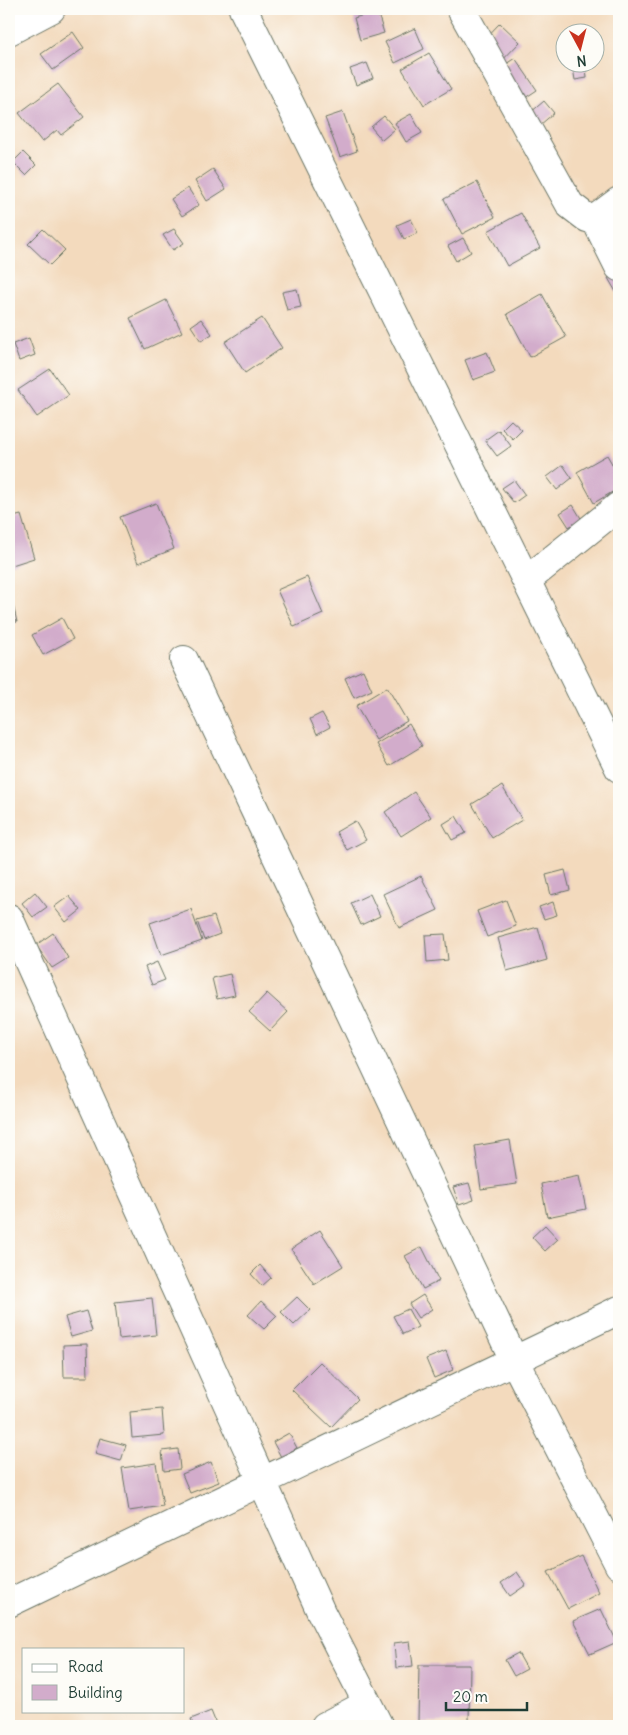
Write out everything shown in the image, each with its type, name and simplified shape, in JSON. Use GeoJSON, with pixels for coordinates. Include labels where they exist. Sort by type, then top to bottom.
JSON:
{"type":"FeatureCollection","features":[{"type":"Feature","properties":{"kind":"street"},"geometry":{"type":"LineString","coordinates":[[9,31],[51,9]]}},
{"type":"Feature","properties":{"kind":"street"},"geometry":{"type":"LineString","coordinates":[[243,9],[619,768]]}},
{"type":"Feature","properties":{"kind":"street"},"geometry":{"type":"LineString","coordinates":[[461,9],[570,205],[587,218],[595,219],[619,201]]}},
{"type":"Feature","properties":{"kind":"street"},"geometry":{"type":"LineString","coordinates":[[595,219],[619,268]]}},
{"type":"Feature","properties":{"kind":"street"},"geometry":{"type":"LineString","coordinates":[[526,580],[619,506]]}},
{"type":"Feature","properties":{"kind":"street"},"geometry":{"type":"LineString","coordinates":[[184,660],[514,1360],[619,1565]]}},
{"type":"Feature","properties":{"kind":"street"},"geometry":{"type":"LineString","coordinates":[[9,918],[321,1612],[373,1715],[325,1726]]}},
{"type":"Feature","properties":{"kind":"street"},"geometry":{"type":"LineString","coordinates":[[9,1603],[619,1310]]}},
{"type":"Feature","properties":{"kind":"building"},"geometry":{"type":"Polygon","coordinates":[[[377,11],[384,33],[360,40],[354,18],[377,11]]]}},
{"type":"Feature","properties":{"kind":"building"},"geometry":{"type":"Polygon","coordinates":[[[500,23],[520,42],[497,66],[477,47],[500,23]]]}},
{"type":"Feature","properties":{"kind":"building"},"geometry":{"type":"Polygon","coordinates":[[[415,28],[424,49],[395,63],[385,42],[415,28]]]}},
{"type":"Feature","properties":{"kind":"building"},"geometry":{"type":"Polygon","coordinates":[[[73,32],[84,48],[53,70],[41,54],[73,32]]]}},
{"type":"Feature","properties":{"kind":"building"},"geometry":{"type":"Polygon","coordinates":[[[429,53],[451,89],[424,105],[402,69],[429,53]]]}},
{"type":"Feature","properties":{"kind":"building"},"geometry":{"type":"Polygon","coordinates":[[[515,58],[537,90],[510,108],[488,76],[515,58]]]}},
{"type":"Feature","properties":{"kind":"building"},"geometry":{"type":"Polygon","coordinates":[[[367,63],[373,78],[356,85],[350,69],[367,63]]]}},
{"type":"Feature","properties":{"kind":"building"},"geometry":{"type":"Polygon","coordinates":[[[574,72],[586,72],[587,78],[575,80],[574,72]]]}},
{"type":"Feature","properties":{"kind":"building"},"geometry":{"type":"Polygon","coordinates":[[[58,84],[84,117],[61,135],[57,130],[42,142],[19,113],[58,84]]]}},
{"type":"Feature","properties":{"kind":"building"},"geometry":{"type":"Polygon","coordinates":[[[544,101],[554,113],[540,125],[530,113],[544,101]]]}},
{"type":"Feature","properties":{"kind":"building"},"geometry":{"type":"Polygon","coordinates":[[[343,112],[357,151],[340,157],[325,118],[343,112]]]}},
{"type":"Feature","properties":{"kind":"building"},"geometry":{"type":"Polygon","coordinates":[[[411,114],[422,133],[406,142],[395,123],[411,114]]]}},
{"type":"Feature","properties":{"kind":"building"},"geometry":{"type":"Polygon","coordinates":[[[384,116],[395,129],[382,140],[371,127],[384,116]]]}},
{"type":"Feature","properties":{"kind":"building"},"geometry":{"type":"Polygon","coordinates":[[[23,152],[36,165],[26,175],[13,162],[23,152]]]}},
{"type":"Feature","properties":{"kind":"building"},"geometry":{"type":"Polygon","coordinates":[[[213,169],[226,189],[207,201],[195,181],[213,169]]]}},
{"type":"Feature","properties":{"kind":"building"},"geometry":{"type":"Polygon","coordinates":[[[477,182],[495,217],[462,234],[444,199],[477,182]]]}},
{"type":"Feature","properties":{"kind":"building"},"geometry":{"type":"Polygon","coordinates":[[[188,188],[199,205],[182,216],[171,199],[188,188]]]}},
{"type":"Feature","properties":{"kind":"building"},"geometry":{"type":"Polygon","coordinates":[[[521,213],[540,248],[507,266],[488,231],[521,213]]]}},
{"type":"Feature","properties":{"kind":"building"},"geometry":{"type":"Polygon","coordinates":[[[411,219],[418,233],[404,239],[397,225],[411,219]]]}},
{"type":"Feature","properties":{"kind":"building"},"geometry":{"type":"Polygon","coordinates":[[[43,229],[65,250],[50,265],[28,244],[43,229]]]}},
{"type":"Feature","properties":{"kind":"building"},"geometry":{"type":"Polygon","coordinates":[[[174,229],[184,243],[173,250],[163,235],[174,229]]]}},
{"type":"Feature","properties":{"kind":"building"},"geometry":{"type":"Polygon","coordinates":[[[463,238],[471,252],[456,261],[448,246],[463,238]]]}},
{"type":"Feature","properties":{"kind":"building"},"geometry":{"type":"Polygon","coordinates":[[[619,272],[619,297],[608,278],[619,272]]]}},
{"type":"Feature","properties":{"kind":"building"},"geometry":{"type":"Polygon","coordinates":[[[297,289],[301,307],[287,310],[282,292],[297,289]]]}},
{"type":"Feature","properties":{"kind":"building"},"geometry":{"type":"Polygon","coordinates":[[[542,294],[566,337],[530,357],[507,314],[542,294]]]}},
{"type":"Feature","properties":{"kind":"building"},"geometry":{"type":"Polygon","coordinates":[[[166,300],[182,332],[145,349],[130,318],[166,300]]]}},
{"type":"Feature","properties":{"kind":"building"},"geometry":{"type":"Polygon","coordinates":[[[262,318],[282,348],[245,373],[225,342],[262,318]]]}},
{"type":"Feature","properties":{"kind":"building"},"geometry":{"type":"Polygon","coordinates":[[[201,319],[212,334],[201,341],[191,326],[201,319]]]}},
{"type":"Feature","properties":{"kind":"building"},"geometry":{"type":"Polygon","coordinates":[[[29,338],[35,355],[19,361],[13,344],[29,338]]]}},
{"type":"Feature","properties":{"kind":"building"},"geometry":{"type":"Polygon","coordinates":[[[487,352],[495,372],[473,380],[465,360],[487,352]]]}},
{"type":"Feature","properties":{"kind":"building"},"geometry":{"type":"Polygon","coordinates":[[[50,369],[69,395],[37,417],[18,390],[50,369]]]}},
{"type":"Feature","properties":{"kind":"building"},"geometry":{"type":"Polygon","coordinates":[[[511,420],[522,430],[513,439],[502,429],[511,420]]]}},
{"type":"Feature","properties":{"kind":"building"},"geometry":{"type":"Polygon","coordinates":[[[499,430],[511,446],[497,456],[485,440],[499,430]]]}},
{"type":"Feature","properties":{"kind":"building"},"geometry":{"type":"Polygon","coordinates":[[[607,455],[619,476],[619,488],[594,503],[577,472],[607,455]]]}},
{"type":"Feature","properties":{"kind":"building"},"geometry":{"type":"Polygon","coordinates":[[[563,465],[572,478],[557,490],[547,477],[563,465]]]}},
{"type":"Feature","properties":{"kind":"building"},"geometry":{"type":"Polygon","coordinates":[[[514,480],[525,495],[514,503],[502,488],[514,480]]]}},
{"type":"Feature","properties":{"kind":"building"},"geometry":{"type":"Polygon","coordinates":[[[9,489],[13,506],[9,508],[9,489]]]}},
{"type":"Feature","properties":{"kind":"building"},"geometry":{"type":"Polygon","coordinates":[[[156,503],[174,549],[138,563],[120,517],[156,503]]]}},
{"type":"Feature","properties":{"kind":"building"},"geometry":{"type":"Polygon","coordinates":[[[573,505],[582,520],[569,527],[560,513],[573,505]]]}},
{"type":"Feature","properties":{"kind":"building"},"geometry":{"type":"Polygon","coordinates":[[[21,515],[34,558],[9,566],[9,518],[21,515]]]}},
{"type":"Feature","properties":{"kind":"building"},"geometry":{"type":"Polygon","coordinates":[[[307,577],[323,614],[294,627],[277,590],[307,577]]]}},
{"type":"Feature","properties":{"kind":"building"},"geometry":{"type":"Polygon","coordinates":[[[12,600],[17,622],[9,624],[9,601],[12,600]]]}},
{"type":"Feature","properties":{"kind":"building"},"geometry":{"type":"Polygon","coordinates":[[[62,618],[73,639],[43,655],[32,635],[62,618]]]}},
{"type":"Feature","properties":{"kind":"building"},"geometry":{"type":"Polygon","coordinates":[[[363,670],[372,690],[354,698],[345,678],[363,670]]]}},
{"type":"Feature","properties":{"kind":"building"},"geometry":{"type":"Polygon","coordinates":[[[387,687],[407,721],[376,740],[356,706],[387,687]]]}},
{"type":"Feature","properties":{"kind":"building"},"geometry":{"type":"Polygon","coordinates":[[[322,713],[330,727],[317,734],[310,719],[322,713]]]}},
{"type":"Feature","properties":{"kind":"building"},"geometry":{"type":"Polygon","coordinates":[[[409,724],[422,746],[389,766],[376,744],[409,724]]]}},
{"type":"Feature","properties":{"kind":"building"},"geometry":{"type":"Polygon","coordinates":[[[502,786],[522,820],[492,838],[472,804],[502,786]]]}},
{"type":"Feature","properties":{"kind":"building"},"geometry":{"type":"Polygon","coordinates":[[[414,792],[431,817],[401,836],[385,812],[414,792]]]}},
{"type":"Feature","properties":{"kind":"building"},"geometry":{"type":"Polygon","coordinates":[[[456,816],[466,833],[452,840],[443,824],[456,816]]]}},
{"type":"Feature","properties":{"kind":"building"},"geometry":{"type":"Polygon","coordinates":[[[355,821],[366,840],[347,850],[336,832],[355,821]]]}},
{"type":"Feature","properties":{"kind":"building"},"geometry":{"type":"Polygon","coordinates":[[[565,870],[570,890],[551,895],[546,875],[565,870]]]}},
{"type":"Feature","properties":{"kind":"building"},"geometry":{"type":"Polygon","coordinates":[[[421,876],[438,910],[399,928],[383,894],[421,876]]]}},
{"type":"Feature","properties":{"kind":"building"},"geometry":{"type":"Polygon","coordinates":[[[35,892],[47,907],[33,917],[22,903],[35,892]]]}},
{"type":"Feature","properties":{"kind":"building"},"geometry":{"type":"Polygon","coordinates":[[[370,894],[380,916],[361,925],[351,903],[370,894]]]}},
{"type":"Feature","properties":{"kind":"building"},"geometry":{"type":"Polygon","coordinates":[[[69,896],[81,910],[66,922],[54,907],[69,896]]]}},
{"type":"Feature","properties":{"kind":"building"},"geometry":{"type":"Polygon","coordinates":[[[506,900],[516,926],[487,937],[477,911],[506,900]]]}},
{"type":"Feature","properties":{"kind":"building"},"geometry":{"type":"Polygon","coordinates":[[[553,902],[557,915],[544,919],[539,907],[553,902]]]}},
{"type":"Feature","properties":{"kind":"building"},"geometry":{"type":"Polygon","coordinates":[[[191,909],[202,941],[161,955],[150,923],[191,909]]]}},
{"type":"Feature","properties":{"kind":"building"},"geometry":{"type":"Polygon","coordinates":[[[214,916],[220,934],[204,940],[197,921],[214,916]]]}},
{"type":"Feature","properties":{"kind":"building"},"geometry":{"type":"Polygon","coordinates":[[[538,927],[547,960],[507,971],[498,938],[538,927]]]}},
{"type":"Feature","properties":{"kind":"building"},"geometry":{"type":"Polygon","coordinates":[[[53,933],[68,958],[52,968],[36,945],[53,933]]]}},
{"type":"Feature","properties":{"kind":"building"},"geometry":{"type":"Polygon","coordinates":[[[445,934],[448,960],[427,962],[425,935],[445,934]]]}},
{"type":"Feature","properties":{"kind":"building"},"geometry":{"type":"Polygon","coordinates":[[[157,962],[165,980],[152,985],[145,967],[157,962]]]}},
{"type":"Feature","properties":{"kind":"building"},"geometry":{"type":"Polygon","coordinates":[[[230,974],[235,995],[217,999],[212,978],[230,974]]]}},
{"type":"Feature","properties":{"kind":"building"},"geometry":{"type":"Polygon","coordinates":[[[267,993],[288,1012],[270,1031],[249,1012],[267,993]]]}},
{"type":"Feature","properties":{"kind":"building"},"geometry":{"type":"Polygon","coordinates":[[[510,1140],[517,1184],[481,1189],[475,1146],[510,1140]]]}},
{"type":"Feature","properties":{"kind":"building"},"geometry":{"type":"Polygon","coordinates":[[[579,1176],[586,1209],[547,1217],[541,1184],[579,1176]]]}},
{"type":"Feature","properties":{"kind":"building"},"geometry":{"type":"Polygon","coordinates":[[[469,1183],[474,1200],[459,1205],[453,1187],[469,1183]]]}},
{"type":"Feature","properties":{"kind":"building"},"geometry":{"type":"Polygon","coordinates":[[[545,1225],[558,1239],[545,1251],[532,1237],[545,1225]]]}},
{"type":"Feature","properties":{"kind":"building"},"geometry":{"type":"Polygon","coordinates":[[[320,1230],[343,1266],[314,1284],[291,1249],[320,1230]]]}},
{"type":"Feature","properties":{"kind":"building"},"geometry":{"type":"Polygon","coordinates":[[[422,1247],[439,1281],[423,1289],[405,1256],[422,1247]]]}},
{"type":"Feature","properties":{"kind":"building"},"geometry":{"type":"Polygon","coordinates":[[[260,1265],[271,1278],[262,1286],[251,1274],[260,1265]]]}},
{"type":"Feature","properties":{"kind":"building"},"geometry":{"type":"Polygon","coordinates":[[[423,1295],[432,1309],[418,1318],[409,1304],[423,1295]]]}},
{"type":"Feature","properties":{"kind":"building"},"geometry":{"type":"Polygon","coordinates":[[[297,1297],[310,1310],[294,1325],[281,1312],[297,1297]]]}},
{"type":"Feature","properties":{"kind":"building"},"geometry":{"type":"Polygon","coordinates":[[[152,1298],[156,1335],[119,1339],[115,1302],[152,1298]]]}},
{"type":"Feature","properties":{"kind":"building"},"geometry":{"type":"Polygon","coordinates":[[[261,1301],[277,1316],[264,1329],[248,1315],[261,1301]]]}},
{"type":"Feature","properties":{"kind":"building"},"geometry":{"type":"Polygon","coordinates":[[[408,1309],[418,1327],[403,1334],[393,1316],[408,1309]]]}},
{"type":"Feature","properties":{"kind":"building"},"geometry":{"type":"Polygon","coordinates":[[[86,1311],[92,1331],[71,1337],[65,1317],[86,1311]]]}},
{"type":"Feature","properties":{"kind":"building"},"geometry":{"type":"Polygon","coordinates":[[[87,1344],[88,1377],[64,1377],[63,1345],[87,1344]]]}},
{"type":"Feature","properties":{"kind":"building"},"geometry":{"type":"Polygon","coordinates":[[[446,1351],[453,1370],[434,1378],[426,1359],[446,1351]]]}},
{"type":"Feature","properties":{"kind":"building"},"geometry":{"type":"Polygon","coordinates":[[[320,1362],[358,1399],[331,1427],[292,1390],[320,1362]]]}},
{"type":"Feature","properties":{"kind":"building"},"geometry":{"type":"Polygon","coordinates":[[[162,1409],[164,1435],[132,1438],[130,1412],[162,1409]]]}},
{"type":"Feature","properties":{"kind":"building"},"geometry":{"type":"Polygon","coordinates":[[[289,1433],[297,1448],[281,1457],[273,1442],[289,1433]]]}},
{"type":"Feature","properties":{"kind":"building"},"geometry":{"type":"Polygon","coordinates":[[[100,1438],[126,1445],[121,1461],[95,1454],[100,1438]]]}},
{"type":"Feature","properties":{"kind":"building"},"geometry":{"type":"Polygon","coordinates":[[[178,1449],[180,1469],[164,1471],[162,1451],[178,1449]]]}},
{"type":"Feature","properties":{"kind":"building"},"geometry":{"type":"Polygon","coordinates":[[[211,1462],[219,1482],[190,1493],[182,1474],[211,1462]]]}},
{"type":"Feature","properties":{"kind":"building"},"geometry":{"type":"Polygon","coordinates":[[[156,1463],[163,1506],[129,1511],[122,1468],[156,1463]]]}},
{"type":"Feature","properties":{"kind":"building"},"geometry":{"type":"Polygon","coordinates":[[[581,1556],[599,1593],[568,1609],[548,1572],[581,1556]]]}},
{"type":"Feature","properties":{"kind":"building"},"geometry":{"type":"Polygon","coordinates":[[[517,1572],[526,1585],[510,1596],[501,1583],[517,1572]]]}},
{"type":"Feature","properties":{"kind":"building"},"geometry":{"type":"Polygon","coordinates":[[[601,1609],[617,1642],[590,1654],[573,1621],[601,1609]]]}},
{"type":"Feature","properties":{"kind":"building"},"geometry":{"type":"Polygon","coordinates":[[[410,1641],[413,1666],[396,1668],[394,1643],[410,1641]]]}},
{"type":"Feature","properties":{"kind":"building"},"geometry":{"type":"Polygon","coordinates":[[[518,1653],[527,1669],[514,1676],[505,1660],[518,1653]]]}},
{"type":"Feature","properties":{"kind":"building"},"geometry":{"type":"Polygon","coordinates":[[[419,1665],[470,1665],[469,1722],[418,1722],[419,1665]]]}},
{"type":"Feature","properties":{"kind":"building"},"geometry":{"type":"Polygon","coordinates":[[[211,1711],[217,1726],[194,1726],[191,1719],[211,1711]]]}}]}
